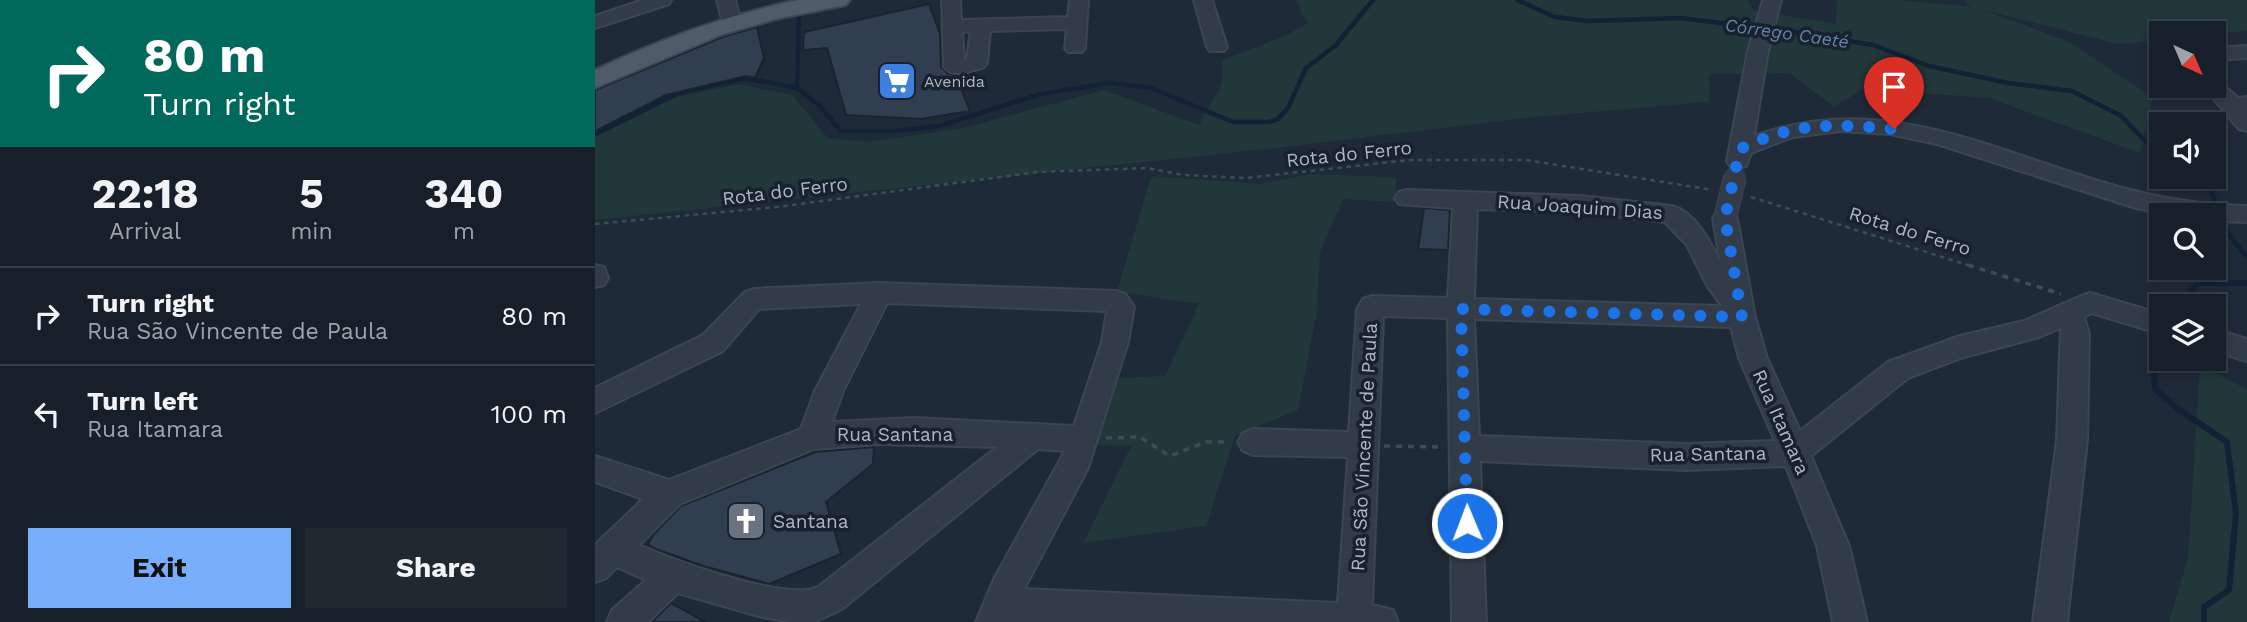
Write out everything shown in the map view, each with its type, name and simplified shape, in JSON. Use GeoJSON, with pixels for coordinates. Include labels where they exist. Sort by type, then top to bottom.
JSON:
{"type":"FeatureCollection","features":[{"type":"Feature","properties":{"kind":"main road"},"geometry":{"type":"LineString","coordinates":[[595,80],[729,11],[838,0]]}},
{"type":"Feature","properties":{"kind":"street"},"geometry":{"type":"LineString","coordinates":[[595,22],[662,0]]}},
{"type":"Feature","properties":{"kind":"street"},"geometry":{"type":"LineString","coordinates":[[951,0],[954,67],[977,63],[980,31]]}},
{"type":"Feature","properties":{"kind":"street"},"geometry":{"type":"LineString","coordinates":[[1075,48],[1080,23],[1079,0]]}},
{"type":"Feature","properties":{"kind":"street"},"geometry":{"type":"LineString","coordinates":[[1203,0],[1217,47]]}},
{"type":"Feature","properties":{"kind":"street"},"geometry":{"type":"LineString","coordinates":[[1733,197],[1758,51],[1769,9]]}},
{"type":"Feature","properties":{"kind":"street"},"geometry":{"type":"LineString","coordinates":[[953,32],[1080,23]]}},
{"type":"Feature","properties":{"kind":"street"},"geometry":{"type":"LineString","coordinates":[[2226,53],[2247,52]]}},
{"type":"Feature","properties":{"kind":"street"},"geometry":{"type":"LineString","coordinates":[[2240,104],[2247,124]]}},
{"type":"Feature","properties":{"kind":"street"},"geometry":{"type":"LineString","coordinates":[[1740,149],[1768,135],[1806,127],[1840,125],[1894,129],[1946,138],[2134,200],[2189,211],[2243,214]]}},
{"type":"Feature","properties":{"kind":"street","name":"Rua Itamara"},"geometry":{"type":"LineString","coordinates":[[1733,197],[1742,315],[1761,380],[1830,537],[1850,622]]}},
{"type":"Feature","properties":{"kind":"street","name":"Rua Joaquim Dias"},"geometry":{"type":"LineString","coordinates":[[1407,198],[1580,204],[1672,214],[1697,240],[1717,279],[1742,315]]}},
{"type":"Feature","properties":{"kind":"street"},"geometry":{"type":"LineString","coordinates":[[1465,199],[1461,309],[1469,622]]}},
{"type":"Feature","properties":{"kind":"street"},"geometry":{"type":"LineString","coordinates":[[812,437],[829,391],[879,293]]}},
{"type":"Feature","properties":{"kind":"street"},"geometry":{"type":"LineString","coordinates":[[595,401],[713,343],[727,332],[744,304],[754,299],[879,293],[1111,299],[1121,307],[1115,342],[1084,439],[1073,468],[1014,573],[997,613],[1363,621]]}},
{"type":"Feature","properties":{"kind":"street","name":"Rua São Vincente de Paula"},"geometry":{"type":"LineString","coordinates":[[1363,621],[1365,446],[1371,308],[1379,305],[1742,315]]}},
{"type":"Feature","properties":{"kind":"street"},"geometry":{"type":"LineString","coordinates":[[2050,622],[2072,440],[2076,334],[2080,307],[2149,321]]}},
{"type":"Feature","properties":{"kind":"street","name":"Rua Santana"},"geometry":{"type":"LineString","coordinates":[[1466,448],[1686,457],[1794,453],[1898,370],[1960,347],[2030,330],[2080,307]]}},
{"type":"Feature","properties":{"kind":"street"},"geometry":{"type":"LineString","coordinates":[[2226,344],[2247,350]]}},
{"type":"Feature","properties":{"kind":"street","name":"Rua Santana"},"geometry":{"type":"LineString","coordinates":[[669,494],[812,437],[837,433],[905,432],[1084,439]]}},
{"type":"Feature","properties":{"kind":"street"},"geometry":{"type":"LineString","coordinates":[[604,558],[762,601],[799,608],[815,606],[830,598],[1031,437]]}},
{"type":"Feature","properties":{"kind":"street"},"geometry":{"type":"LineString","coordinates":[[1253,442],[1365,446]]}},
{"type":"Feature","properties":{"kind":"street"},"geometry":{"type":"LineString","coordinates":[[595,470],[669,494],[604,558]]}},
{"type":"Feature","properties":{"kind":"street"},"geometry":{"type":"LineString","coordinates":[[625,622],[673,576]]}},
{"type":"Feature","properties":{"kind":"path","name":"Rota do Ferro"},"geometry":{"type":"LineString","coordinates":[[595,224],[777,207],[1038,172],[1147,168],[1183,175],[1290,176],[1410,160],[1526,160],[1715,190]]}},
{"type":"Feature","properties":{"kind":"path","name":"Rota do Ferro"},"geometry":{"type":"LineString","coordinates":[[1733,197],[2080,307]]}},
{"type":"Feature","properties":{"kind":"path"},"geometry":{"type":"LineString","coordinates":[[1084,439],[1140,437],[1170,456],[1206,442],[1253,442]]}},
{"type":"Feature","properties":{"kind":"path"},"geometry":{"type":"LineString","coordinates":[[1365,446],[1466,448]]}},
{"type":"Feature","properties":{"kind":"green space"},"geometry":{"type":"Polygon","coordinates":[[[1295,0],[1749,0],[1753,10],[1836,24],[1837,0],[1901,0],[1971,7],[1964,0],[2247,0],[2247,31],[2226,33],[2226,21],[2149,21],[2149,41],[2118,44],[1983,10],[2070,42],[2149,95],[2149,98],[2153,98],[2140,153],[1989,98],[1863,89],[1834,107],[1790,73],[1710,74],[1709,102],[1534,117],[1259,150],[595,220],[595,137],[677,97],[739,84],[792,95],[828,138],[867,142],[963,128],[1104,90],[1199,125],[1222,84],[1222,60],[1285,36],[1307,23],[1295,0]]]}},
{"type":"Feature","properties":{"kind":"green space"},"geometry":{"type":"Polygon","coordinates":[[[1310,174],[1396,177],[1395,202],[1343,199],[1320,252],[1317,311],[1298,410],[1235,436],[1206,526],[1083,543],[1131,446],[1097,445],[1115,378],[1165,376],[1199,304],[1117,292],[1151,176],[1261,184],[1310,174]]]}},
{"type":"Feature","properties":{"kind":"green space"},"geometry":{"type":"Polygon","coordinates":[[[2200,371],[2210,371],[2247,389],[2247,622],[2169,622],[2188,558],[2200,371]]]}},
{"type":"Feature","properties":{"kind":"building","name":"Avenida"},"geometry":{"type":"Polygon","coordinates":[[[929,4],[940,34],[941,67],[956,76],[970,111],[921,119],[846,115],[827,48],[803,50],[804,32],[929,4]]]}},
{"type":"Feature","properties":{"kind":"building"},"geometry":{"type":"Polygon","coordinates":[[[757,27],[764,58],[755,78],[746,76],[666,95],[595,131],[595,90],[722,37],[757,27]]]}},
{"type":"Feature","properties":{"kind":"building"},"geometry":{"type":"Polygon","coordinates":[[[1424,208],[1450,210],[1448,250],[1418,249],[1424,208]]]}},
{"type":"Feature","properties":{"kind":"building","name":"Santana"},"geometry":{"type":"Polygon","coordinates":[[[874,447],[873,464],[826,502],[841,554],[769,584],[703,566],[648,544],[681,506],[815,452],[874,447]]]}},
{"type":"Feature","properties":{"kind":"building"},"geometry":{"type":"Polygon","coordinates":[[[671,603],[705,622],[652,622],[671,603]]]}},
{"type":"Feature","properties":{"kind":"waterway"},"geometry":{"type":"LineString","coordinates":[[797,88],[820,106],[841,131],[897,131],[939,126],[1041,94],[1110,83],[1151,88],[1233,122],[1269,122],[1278,119],[1288,108],[1306,68],[1336,45],[1373,0]]}},
{"type":"Feature","properties":{"kind":"waterway","name":"Córrego Caeté"},"geometry":{"type":"LineString","coordinates":[[1517,0],[1555,17],[1588,21],[1680,18],[1873,45],[1929,66],[2008,83],[2072,91],[2120,115],[2149,145]]}},
{"type":"Feature","properties":{"kind":"waterway"},"geometry":{"type":"LineString","coordinates":[[797,88],[799,13]]}},
{"type":"Feature","properties":{"kind":"waterway"},"geometry":{"type":"LineString","coordinates":[[595,134],[677,93],[745,78],[797,88]]}},
{"type":"Feature","properties":{"kind":"waterway","name":"Córrego Caeté"},"geometry":{"type":"LineString","coordinates":[[2208,189],[2229,235],[2247,257]]}},
{"type":"Feature","properties":{"kind":"waterway"},"geometry":{"type":"LineString","coordinates":[[2189,294],[2198,283],[2247,283]]}},
{"type":"Feature","properties":{"kind":"waterway"},"geometry":{"type":"LineString","coordinates":[[2154,371],[2155,389],[2178,409],[2227,442],[2236,513],[2229,590],[2204,607],[2204,622]]}},
{"type":"Feature","properties":{"kind":"place","name":"Avenida"},"geometry":{"type":"Point","coordinates":[897,81]}},
{"type":"Feature","properties":{"kind":"place","name":"Santana"},"geometry":{"type":"Point","coordinates":[746,521]}},
{"type":"Feature","properties":{"kind":"route"},"geometry":{"type":"LineString","coordinates":[[1467,523],[1461,309],[1742,317],[1725,218],[1740,149],[1768,135],[1806,127],[1840,125],[1894,129]]}}]}
